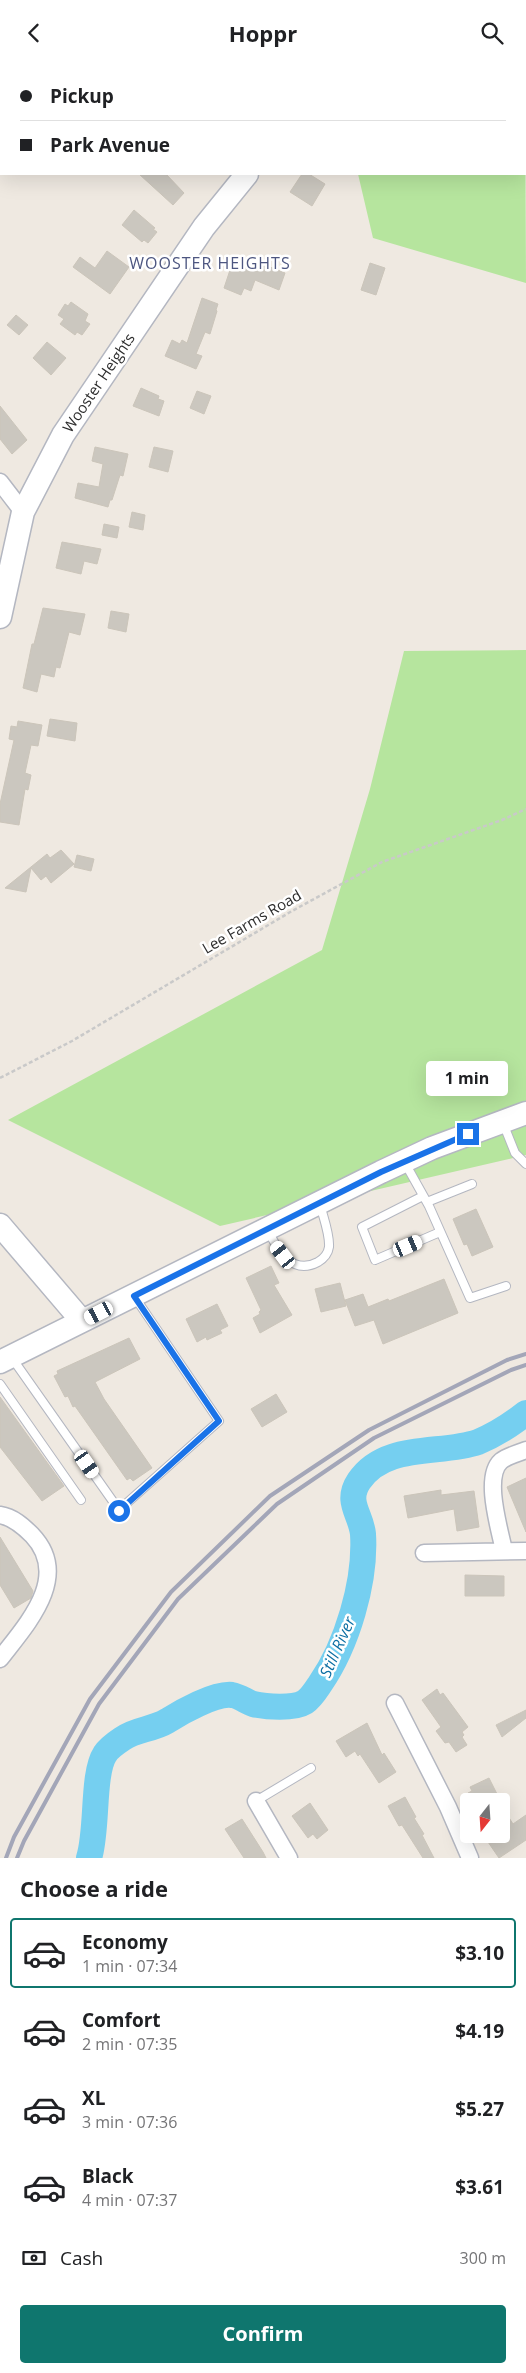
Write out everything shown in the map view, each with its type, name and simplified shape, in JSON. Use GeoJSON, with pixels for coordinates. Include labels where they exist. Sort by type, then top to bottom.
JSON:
{"type":"FeatureCollection","features":[{"type":"Feature","properties":{"kind":"main road","name":"Wooster Heights"},"geometry":{"type":"LineString","coordinates":[[0,617],[23,511],[63,435],[204,227],[246,175]]}},
{"type":"Feature","properties":{"kind":"main road"},"geometry":{"type":"LineString","coordinates":[[6,1359],[404,1161],[526,1113]]}},
{"type":"Feature","properties":{"kind":"main road"},"geometry":{"type":"LineString","coordinates":[[0,1225],[82,1321]]}},
{"type":"Feature","properties":{"kind":"street"},"geometry":{"type":"LineString","coordinates":[[0,482],[23,511]]}},
{"type":"Feature","properties":{"kind":"street"},"geometry":{"type":"LineString","coordinates":[[504,1551],[492,1487],[493,1475],[501,1461],[526,1450]]}},
{"type":"Feature","properties":{"kind":"street"},"geometry":{"type":"LineString","coordinates":[[0,1515],[22,1525],[39,1543],[48,1566],[46,1590],[34,1613],[0,1659]]}},
{"type":"Feature","properties":{"kind":"street"},"geometry":{"type":"LineString","coordinates":[[424,1553],[526,1551]]}},
{"type":"Feature","properties":{"kind":"street"},"geometry":{"type":"LineString","coordinates":[[395,1703],[448,1807],[470,1858]]}},
{"type":"Feature","properties":{"kind":"street"},"geometry":{"type":"LineString","coordinates":[[256,1801],[289,1858]]}},
{"type":"Feature","properties":{"kind":"lane"},"geometry":{"type":"LineString","coordinates":[[502,1121],[515,1153],[526,1164]]}},
{"type":"Feature","properties":{"kind":"lane"},"geometry":{"type":"LineString","coordinates":[[404,1161],[425,1199],[470,1297],[506,1287]]}},
{"type":"Feature","properties":{"kind":"lane"},"geometry":{"type":"LineString","coordinates":[[440,1232],[375,1260],[362,1227],[425,1199],[472,1184]]}},
{"type":"Feature","properties":{"kind":"lane"},"geometry":{"type":"LineString","coordinates":[[267,1229],[283,1255],[294,1265],[307,1266],[317,1263],[328,1253],[329,1245],[320,1203]]}},
{"type":"Feature","properties":{"kind":"lane"},"geometry":{"type":"LineString","coordinates":[[6,1359],[119,1511],[219,1421],[134,1296]]}},
{"type":"Feature","properties":{"kind":"lane"},"geometry":{"type":"LineString","coordinates":[[0,1385],[81,1500]]}},
{"type":"Feature","properties":{"kind":"lane"},"geometry":{"type":"LineString","coordinates":[[256,1801],[311,1769]]}},
{"type":"Feature","properties":{"kind":"path","name":"Lee Farms Road"},"geometry":{"type":"LineString","coordinates":[[0,1078],[72,1041],[292,911],[382,862],[502,820],[526,809]]}},
{"type":"Feature","properties":{"kind":"green space"},"geometry":{"type":"Polygon","coordinates":[[[358,175],[525,175],[526,283],[373,238],[358,175]]]}},
{"type":"Feature","properties":{"kind":"green space"},"geometry":{"type":"Polygon","coordinates":[[[526,650],[526,1155],[220,1226],[8,1120],[322,950],[370,789],[404,651],[526,650]]]}},
{"type":"Feature","properties":{"kind":"building"},"geometry":{"type":"Polygon","coordinates":[[[140,175],[167,175],[184,193],[173,205],[140,175]]]}},
{"type":"Feature","properties":{"kind":"building"},"geometry":{"type":"Polygon","coordinates":[[[301,175],[311,175],[325,184],[312,206],[290,192],[301,175]]]}},
{"type":"Feature","properties":{"kind":"building"},"geometry":{"type":"Polygon","coordinates":[[[134,210],[155,228],[153,229],[157,232],[148,243],[144,240],[142,242],[122,225],[134,210]]]}},
{"type":"Feature","properties":{"kind":"building"},"geometry":{"type":"Polygon","coordinates":[[[107,251],[129,267],[110,294],[73,267],[80,257],[95,268],[107,251]]]}},
{"type":"Feature","properties":{"kind":"building"},"geometry":{"type":"Polygon","coordinates":[[[238,259],[249,263],[250,259],[285,273],[279,290],[255,280],[251,291],[244,288],[241,295],[224,288],[232,264],[235,265],[238,259]]]}},
{"type":"Feature","properties":{"kind":"building"},"geometry":{"type":"Polygon","coordinates":[[[370,263],[385,268],[376,295],[361,290],[370,263]]]}},
{"type":"Feature","properties":{"kind":"building"},"geometry":{"type":"Polygon","coordinates":[[[202,298],[218,304],[210,334],[205,332],[196,354],[202,356],[196,369],[165,356],[172,340],[180,344],[182,340],[187,343],[202,298]]]}},
{"type":"Feature","properties":{"kind":"building"},"geometry":{"type":"Polygon","coordinates":[[[71,302],[88,314],[85,321],[90,324],[82,335],[77,332],[75,335],[60,324],[64,319],[58,315],[65,304],[68,306],[71,302]]]}},
{"type":"Feature","properties":{"kind":"building"},"geometry":{"type":"Polygon","coordinates":[[[16,315],[28,325],[19,335],[7,325],[16,315]]]}},
{"type":"Feature","properties":{"kind":"building"},"geometry":{"type":"Polygon","coordinates":[[[47,342],[66,358],[51,375],[33,358],[47,342]]]}},
{"type":"Feature","properties":{"kind":"building"},"geometry":{"type":"Polygon","coordinates":[[[141,388],[159,396],[158,399],[164,401],[159,416],[133,406],[141,388]]]}},
{"type":"Feature","properties":{"kind":"building"},"geometry":{"type":"Polygon","coordinates":[[[197,391],[211,396],[204,414],[190,408],[197,391]]]}},
{"type":"Feature","properties":{"kind":"building"},"geometry":{"type":"Polygon","coordinates":[[[0,406],[27,440],[12,454],[0,439],[0,406]]]}},
{"type":"Feature","properties":{"kind":"building"},"geometry":{"type":"Polygon","coordinates":[[[95,447],[128,454],[123,476],[120,475],[108,507],[75,498],[78,483],[99,487],[103,464],[92,461],[95,447]]]}},
{"type":"Feature","properties":{"kind":"building"},"geometry":{"type":"Polygon","coordinates":[[[154,447],[173,451],[168,472],[149,467],[154,447]]]}},
{"type":"Feature","properties":{"kind":"building"},"geometry":{"type":"Polygon","coordinates":[[[132,512],[145,515],[143,530],[129,527],[132,512]]]}},
{"type":"Feature","properties":{"kind":"building"},"geometry":{"type":"Polygon","coordinates":[[[104,524],[119,527],[117,538],[102,535],[104,524]]]}},
{"type":"Feature","properties":{"kind":"building"},"geometry":{"type":"Polygon","coordinates":[[[62,542],[101,549],[97,564],[84,561],[81,574],[56,568],[62,542]]]}},
{"type":"Feature","properties":{"kind":"building"},"geometry":{"type":"Polygon","coordinates":[[[43,608],[85,614],[80,635],[69,632],[60,668],[56,667],[54,677],[41,674],[37,692],[23,688],[32,644],[34,644],[43,608]]]}},
{"type":"Feature","properties":{"kind":"building"},"geometry":{"type":"Polygon","coordinates":[[[111,611],[129,614],[126,632],[108,628],[111,611]]]}},
{"type":"Feature","properties":{"kind":"building"},"geometry":{"type":"Polygon","coordinates":[[[50,719],[77,723],[75,741],[47,736],[50,719]]]}},
{"type":"Feature","properties":{"kind":"building"},"geometry":{"type":"Polygon","coordinates":[[[18,721],[42,725],[38,746],[31,745],[25,773],[31,775],[28,790],[25,789],[19,825],[0,822],[0,804],[14,740],[9,739],[11,726],[17,727],[18,721]]]}},
{"type":"Feature","properties":{"kind":"building"},"geometry":{"type":"Polygon","coordinates":[[[61,850],[74,864],[51,883],[46,876],[41,880],[31,868],[26,892],[5,888],[47,854],[50,858],[61,850]]]}},
{"type":"Feature","properties":{"kind":"building"},"geometry":{"type":"Polygon","coordinates":[[[77,855],[94,859],[91,871],[74,867],[77,855]]]}},
{"type":"Feature","properties":{"kind":"building"},"geometry":{"type":"Polygon","coordinates":[[[476,1209],[493,1247],[472,1256],[467,1244],[464,1245],[453,1219],[476,1209]]]}},
{"type":"Feature","properties":{"kind":"building"},"geometry":{"type":"Polygon","coordinates":[[[271,1266],[279,1283],[274,1285],[292,1315],[260,1333],[253,1318],[260,1314],[261,1310],[246,1278],[271,1266]]]}},
{"type":"Feature","properties":{"kind":"building"},"geometry":{"type":"Polygon","coordinates":[[[444,1279],[458,1313],[383,1344],[374,1320],[355,1326],[345,1300],[363,1294],[368,1307],[388,1299],[389,1301],[444,1279]]]}},
{"type":"Feature","properties":{"kind":"building"},"geometry":{"type":"Polygon","coordinates":[[[340,1283],[346,1306],[321,1312],[315,1289],[340,1283]]]}},
{"type":"Feature","properties":{"kind":"building"},"geometry":{"type":"Polygon","coordinates":[[[217,1304],[228,1326],[220,1330],[222,1333],[207,1340],[206,1337],[197,1342],[186,1319],[217,1304]]]}},
{"type":"Feature","properties":{"kind":"building"},"geometry":{"type":"Polygon","coordinates":[[[129,1338],[140,1359],[95,1382],[104,1399],[152,1468],[133,1481],[130,1478],[127,1480],[75,1406],[73,1407],[68,1396],[65,1397],[54,1376],[58,1374],[57,1371],[129,1338]]]}},
{"type":"Feature","properties":{"kind":"building"},"geometry":{"type":"Polygon","coordinates":[[[276,1394],[287,1412],[262,1427],[251,1409],[276,1394]]]}},
{"type":"Feature","properties":{"kind":"building"},"geometry":{"type":"Polygon","coordinates":[[[0,1397],[64,1486],[42,1501],[0,1447],[0,1397]]]}},
{"type":"Feature","properties":{"kind":"building"},"geometry":{"type":"Polygon","coordinates":[[[526,1478],[526,1532],[507,1487],[526,1478]]]}},
{"type":"Feature","properties":{"kind":"building"},"geometry":{"type":"Polygon","coordinates":[[[441,1490],[441,1495],[474,1491],[479,1527],[457,1531],[454,1509],[408,1518],[404,1496],[441,1490]]]}},
{"type":"Feature","properties":{"kind":"building"},"geometry":{"type":"Polygon","coordinates":[[[0,1537],[33,1591],[31,1598],[14,1608],[0,1585],[0,1537]]]}},
{"type":"Feature","properties":{"kind":"building"},"geometry":{"type":"Polygon","coordinates":[[[465,1575],[504,1576],[504,1596],[465,1596],[465,1575]]]}},
{"type":"Feature","properties":{"kind":"building"},"geometry":{"type":"Polygon","coordinates":[[[437,1689],[440,1695],[443,1693],[468,1727],[462,1732],[464,1735],[462,1737],[467,1745],[456,1752],[449,1742],[445,1743],[436,1731],[441,1727],[422,1700],[437,1689]]]}},
{"type":"Feature","properties":{"kind":"building"},"geometry":{"type":"Polygon","coordinates":[[[526,1710],[526,1718],[502,1737],[496,1725],[526,1710]]]}},
{"type":"Feature","properties":{"kind":"building"},"geometry":{"type":"Polygon","coordinates":[[[367,1723],[382,1755],[384,1753],[396,1772],[379,1783],[360,1754],[358,1756],[355,1751],[346,1757],[336,1741],[367,1723]]]}},
{"type":"Feature","properties":{"kind":"building"},"geometry":{"type":"Polygon","coordinates":[[[489,1778],[496,1793],[468,1793],[472,1791],[470,1787],[489,1778]]]}},
{"type":"Feature","properties":{"kind":"building"},"geometry":{"type":"Polygon","coordinates":[[[405,1797],[434,1858],[423,1858],[402,1825],[399,1826],[388,1806],[405,1797]]]}},
{"type":"Feature","properties":{"kind":"building"},"geometry":{"type":"Polygon","coordinates":[[[310,1803],[328,1830],[317,1839],[313,1834],[308,1838],[292,1816],[310,1803]]]}},
{"type":"Feature","properties":{"kind":"building"},"geometry":{"type":"Polygon","coordinates":[[[526,1815],[526,1840],[499,1858],[489,1843],[510,1843],[510,1819],[513,1824],[526,1815]]]}},
{"type":"Feature","properties":{"kind":"building"},"geometry":{"type":"Polygon","coordinates":[[[242,1819],[266,1858],[244,1858],[225,1829],[242,1819]]]}},
{"type":"Feature","properties":{"kind":"waterway","name":"Still River"},"geometry":{"type":"LineString","coordinates":[[89,1858],[92,1846],[98,1775],[106,1752],[117,1742],[132,1733],[161,1724],[189,1708],[217,1697],[232,1695],[253,1704],[287,1707],[305,1702],[315,1691],[339,1651],[358,1592],[363,1553],[363,1534],[353,1495],[359,1481],[370,1469],[383,1460],[398,1455],[463,1446],[478,1442],[503,1429],[526,1413]]}},
{"type":"Feature","properties":{"kind":"railway"},"geometry":{"type":"LineString","coordinates":[[6,1858],[14,1837],[90,1699],[171,1592],[270,1496],[369,1430],[507,1360],[526,1354]]}},
{"type":"Feature","properties":{"kind":"railway"},"geometry":{"type":"LineString","coordinates":[[17,1858],[24,1841],[99,1704],[178,1599],[277,1504],[374,1438],[511,1370],[526,1365]]}},
{"type":"Feature","properties":{"kind":"district","name":"WOOSTER HEIGHTS"},"geometry":{"type":"Point","coordinates":[210,263]}},
{"type":"Feature","properties":{"kind":"route"},"geometry":{"type":"LineString","coordinates":[[119,1511],[219,1421],[134,1296],[381,1172],[432,1148],[468,1134]]}}]}
